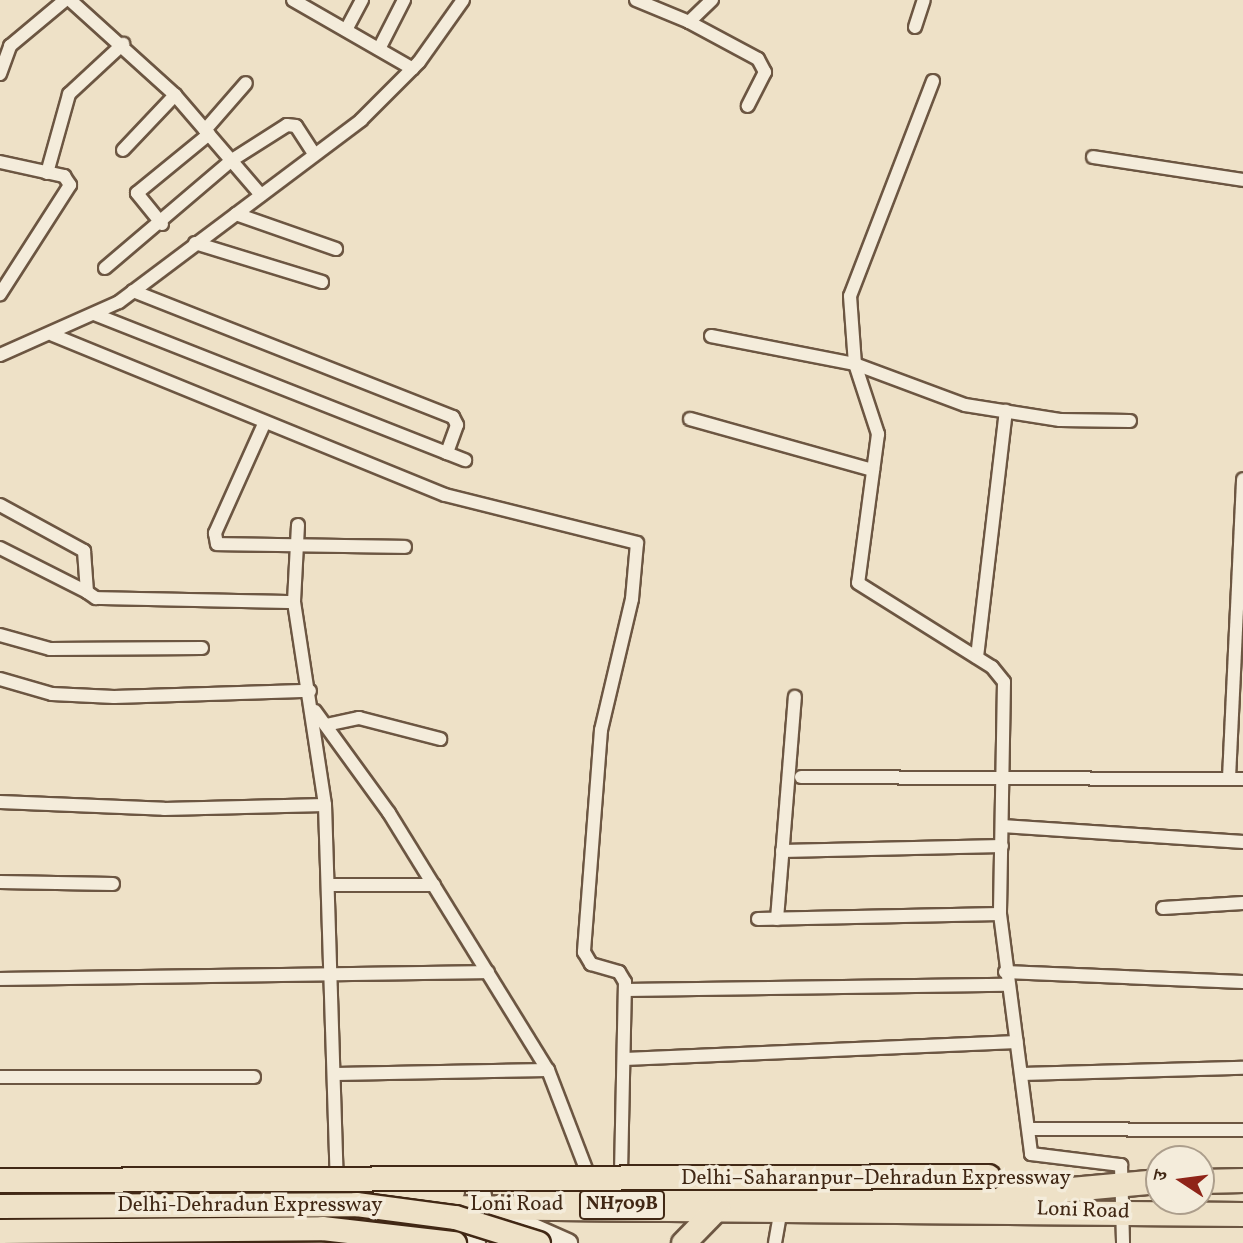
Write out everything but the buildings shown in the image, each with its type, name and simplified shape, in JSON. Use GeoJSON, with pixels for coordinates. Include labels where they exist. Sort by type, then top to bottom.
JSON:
{"type":"FeatureCollection","features":[{"type":"Feature","properties":{"kind":"highway","name":"Delhi–Saharanpur–Dehradun Expressway"},"geometry":{"type":"LineString","coordinates":[[0,1180],[988,1176],[1123,1181]]}},
{"type":"Feature","properties":{"kind":"highway"},"geometry":{"type":"LineString","coordinates":[[1215,1181],[1243,1180]]}},
{"type":"Feature","properties":{"kind":"highway","name":"Loni Road"},"geometry":{"type":"LineString","coordinates":[[0,1211],[301,1211],[621,1188],[1038,1192],[1123,1181],[1145,1181]]}},
{"type":"Feature","properties":{"kind":"highway","name":"Loni Road"},"geometry":{"type":"LineString","coordinates":[[0,1194],[337,1193],[465,1200],[781,1208],[1243,1214]]}},
{"type":"Feature","properties":{"kind":"highway","name":"Delhi-Dehradun Expressway"},"geometry":{"type":"LineString","coordinates":[[0,1206],[356,1204],[455,1217],[538,1243]]}},
{"type":"Feature","properties":{"kind":"highway"},"geometry":{"type":"LineString","coordinates":[[683,1243],[718,1206]]}},
{"type":"Feature","properties":{"kind":"highway","name":"Delhi-Dehradun Expressway"},"geometry":{"type":"LineString","coordinates":[[0,1231],[323,1228],[454,1243]]}},
{"type":"Feature","properties":{"kind":"street"},"geometry":{"type":"LineString","coordinates":[[0,74],[10,46],[68,0],[123,44],[174,95],[261,195]]}},
{"type":"Feature","properties":{"kind":"street"},"geometry":{"type":"LineString","coordinates":[[293,0],[412,69]]}},
{"type":"Feature","properties":{"kind":"street"},"geometry":{"type":"LineString","coordinates":[[314,12],[320,0]]}},
{"type":"Feature","properties":{"kind":"street"},"geometry":{"type":"LineString","coordinates":[[346,30],[362,0]]}},
{"type":"Feature","properties":{"kind":"street"},"geometry":{"type":"LineString","coordinates":[[379,49],[404,0]]}},
{"type":"Feature","properties":{"kind":"street"},"geometry":{"type":"LineString","coordinates":[[0,355],[53,335],[133,291],[261,195],[313,152],[361,120],[412,69],[463,0]]}},
{"type":"Feature","properties":{"kind":"street"},"geometry":{"type":"LineString","coordinates":[[636,0],[689,22],[758,59],[765,72],[748,106]]}},
{"type":"Feature","properties":{"kind":"street"},"geometry":{"type":"LineString","coordinates":[[689,22],[712,0]]}},
{"type":"Feature","properties":{"kind":"street"},"geometry":{"type":"LineString","coordinates":[[915,27],[924,0]]}},
{"type":"Feature","properties":{"kind":"street"},"geometry":{"type":"LineString","coordinates":[[47,173],[69,94],[123,44]]}},
{"type":"Feature","properties":{"kind":"street"},"geometry":{"type":"LineString","coordinates":[[933,81],[910,152],[852,289],[855,364],[877,423],[858,583],[977,657],[1004,682],[1000,914],[1006,979],[1030,1129],[1031,1154],[1121,1166],[1123,1243]]}},
{"type":"Feature","properties":{"kind":"street"},"geometry":{"type":"LineString","coordinates":[[162,224],[137,193],[207,132],[246,83]]}},
{"type":"Feature","properties":{"kind":"street"},"geometry":{"type":"LineString","coordinates":[[123,150],[174,95]]}},
{"type":"Feature","properties":{"kind":"street"},"geometry":{"type":"LineString","coordinates":[[105,268],[162,224],[232,160],[287,125],[296,126],[313,152]]}},
{"type":"Feature","properties":{"kind":"street"},"geometry":{"type":"LineString","coordinates":[[1093,157],[1243,180]]}},
{"type":"Feature","properties":{"kind":"street"},"geometry":{"type":"LineString","coordinates":[[0,162],[69,179],[68,192],[0,294]]}},
{"type":"Feature","properties":{"kind":"street"},"geometry":{"type":"LineString","coordinates":[[236,214],[336,248]]}},
{"type":"Feature","properties":{"kind":"street"},"geometry":{"type":"LineString","coordinates":[[195,243],[322,282]]}},
{"type":"Feature","properties":{"kind":"street"},"geometry":{"type":"LineString","coordinates":[[133,291],[453,416],[457,425],[447,453]]}},
{"type":"Feature","properties":{"kind":"street"},"geometry":{"type":"LineString","coordinates":[[94,314],[466,460]]}},
{"type":"Feature","properties":{"kind":"street"},"geometry":{"type":"LineString","coordinates":[[53,335],[264,424],[445,495],[637,543],[632,599],[601,730],[584,952],[592,964],[619,972],[625,990],[621,1188]]}},
{"type":"Feature","properties":{"kind":"street"},"geometry":{"type":"LineString","coordinates":[[711,336],[855,364],[950,400],[1006,411],[1130,421]]}},
{"type":"Feature","properties":{"kind":"street"},"geometry":{"type":"LineString","coordinates":[[977,657],[1006,411]]}},
{"type":"Feature","properties":{"kind":"street"},"geometry":{"type":"LineString","coordinates":[[690,418],[873,470]]}},
{"type":"Feature","properties":{"kind":"street"},"geometry":{"type":"LineString","coordinates":[[264,424],[214,540],[405,547]]}},
{"type":"Feature","properties":{"kind":"street"},"geometry":{"type":"LineString","coordinates":[[1228,778],[1243,479]]}},
{"type":"Feature","properties":{"kind":"street"},"geometry":{"type":"LineString","coordinates":[[2,510],[84,551],[87,592]]}},
{"type":"Feature","properties":{"kind":"street"},"geometry":{"type":"LineString","coordinates":[[298,525],[294,602],[314,710],[325,805],[336,1074],[337,1193]]}},
{"type":"Feature","properties":{"kind":"street"},"geometry":{"type":"LineString","coordinates":[[0,548],[102,599],[294,602]]}},
{"type":"Feature","properties":{"kind":"street"},"geometry":{"type":"LineString","coordinates":[[0,635],[50,649],[202,648]]}},
{"type":"Feature","properties":{"kind":"street"},"geometry":{"type":"LineString","coordinates":[[0,679],[52,694],[114,697],[310,691]]}},
{"type":"Feature","properties":{"kind":"street"},"geometry":{"type":"LineString","coordinates":[[777,919],[795,697]]}},
{"type":"Feature","properties":{"kind":"street"},"geometry":{"type":"LineString","coordinates":[[314,710],[434,885],[548,1070],[594,1189]]}},
{"type":"Feature","properties":{"kind":"street"},"geometry":{"type":"LineString","coordinates":[[326,726],[359,718],[440,739]]}},
{"type":"Feature","properties":{"kind":"street"},"geometry":{"type":"LineString","coordinates":[[801,776],[1004,780],[1243,779]]}},
{"type":"Feature","properties":{"kind":"street"},"geometry":{"type":"LineString","coordinates":[[0,802],[164,809],[325,805]]}},
{"type":"Feature","properties":{"kind":"street"},"geometry":{"type":"LineString","coordinates":[[1002,826],[1243,842]]}},
{"type":"Feature","properties":{"kind":"street"},"geometry":{"type":"LineString","coordinates":[[782,851],[1002,846]]}},
{"type":"Feature","properties":{"kind":"street"},"geometry":{"type":"LineString","coordinates":[[0,883],[113,884]]}},
{"type":"Feature","properties":{"kind":"street"},"geometry":{"type":"LineString","coordinates":[[328,885],[434,885]]}},
{"type":"Feature","properties":{"kind":"street"},"geometry":{"type":"LineString","coordinates":[[1163,908],[1243,903]]}},
{"type":"Feature","properties":{"kind":"street"},"geometry":{"type":"LineString","coordinates":[[758,919],[1000,914]]}},
{"type":"Feature","properties":{"kind":"street"},"geometry":{"type":"LineString","coordinates":[[0,979],[488,972]]}},
{"type":"Feature","properties":{"kind":"street"},"geometry":{"type":"LineString","coordinates":[[625,990],[1006,979],[1243,982]]}},
{"type":"Feature","properties":{"kind":"street"},"geometry":{"type":"LineString","coordinates":[[625,1059],[1017,1042]]}},
{"type":"Feature","properties":{"kind":"street"},"geometry":{"type":"LineString","coordinates":[[1022,1074],[1243,1068]]}},
{"type":"Feature","properties":{"kind":"street"},"geometry":{"type":"LineString","coordinates":[[336,1074],[548,1070]]}},
{"type":"Feature","properties":{"kind":"street"},"geometry":{"type":"LineString","coordinates":[[0,1077],[254,1076]]}},
{"type":"Feature","properties":{"kind":"street"},"geometry":{"type":"LineString","coordinates":[[1030,1129],[1243,1130]]}},
{"type":"Feature","properties":{"kind":"street"},"geometry":{"type":"LineString","coordinates":[[443,1243],[465,1200]]}},
{"type":"Feature","properties":{"kind":"street"},"geometry":{"type":"LineString","coordinates":[[465,1200],[467,1237],[476,1243]]}},
{"type":"Feature","properties":{"kind":"street"},"geometry":{"type":"LineString","coordinates":[[465,1200],[568,1243]]}},
{"type":"Feature","properties":{"kind":"street"},"geometry":{"type":"LineString","coordinates":[[775,1243],[781,1208]]}},
{"type":"Feature","properties":{"kind":"street"},"geometry":{"type":"LineString","coordinates":[[69,1243],[70,1211]]}},
{"type":"Feature","properties":{"kind":"street"},"geometry":{"type":"LineString","coordinates":[[299,1243],[301,1211]]}}]}
